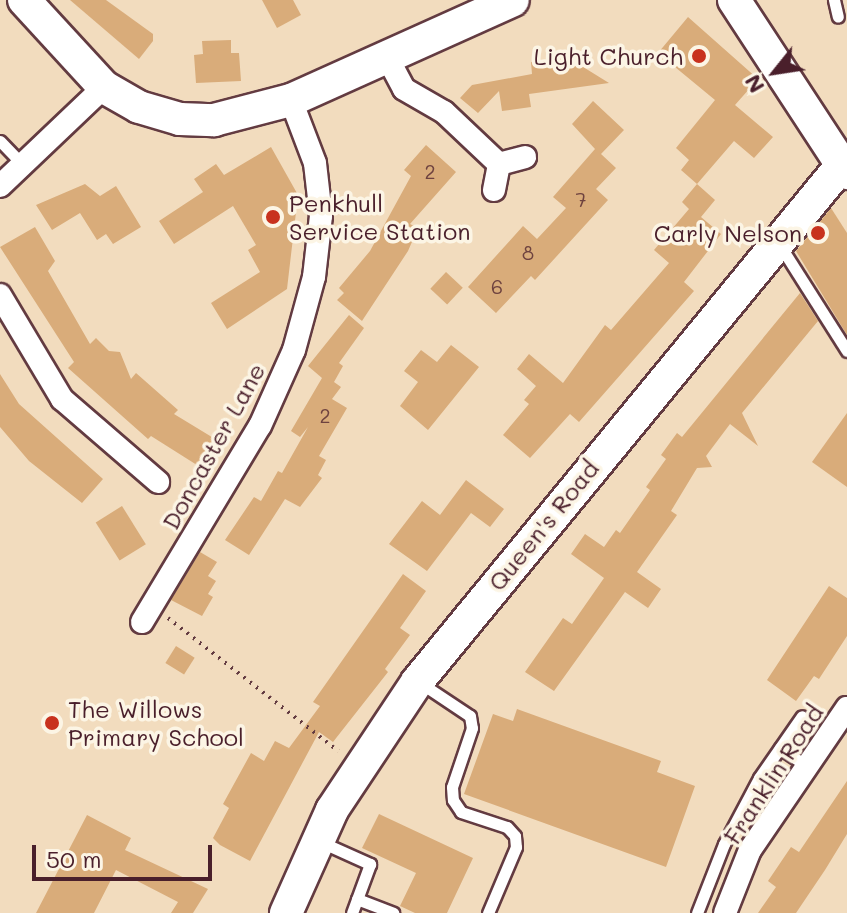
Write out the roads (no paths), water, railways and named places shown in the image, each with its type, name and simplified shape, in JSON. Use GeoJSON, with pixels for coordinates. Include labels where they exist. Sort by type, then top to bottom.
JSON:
{"type":"FeatureCollection","features":[{"type":"Feature","properties":{"kind":"street"},"geometry":{"type":"LineString","coordinates":[[24,0],[104,87],[139,107],[180,119],[263,112],[513,0]]}},
{"type":"Feature","properties":{"kind":"street"},"geometry":{"type":"LineString","coordinates":[[732,5],[844,169]]}},
{"type":"Feature","properties":{"kind":"street"},"geometry":{"type":"LineString","coordinates":[[386,55],[404,89],[444,112],[499,164]]}},
{"type":"Feature","properties":{"kind":"street"},"geometry":{"type":"LineString","coordinates":[[0,186],[104,87]]}},
{"type":"Feature","properties":{"kind":"street","name":"Doncaster Lane"},"geometry":{"type":"LineString","coordinates":[[147,614],[260,426],[298,335],[314,277],[321,216],[315,163],[291,100]]}},
{"type":"Feature","properties":{"kind":"street"},"geometry":{"type":"LineString","coordinates":[[499,164],[525,157]]}},
{"type":"Feature","properties":{"kind":"street"},"geometry":{"type":"LineString","coordinates":[[494,190],[499,164]]}},
{"type":"Feature","properties":{"kind":"street","name":"Queen's Road"},"geometry":{"type":"LineString","coordinates":[[286,913],[316,840],[358,767],[417,682],[778,242],[844,169]]}},
{"type":"Feature","properties":{"kind":"street"},"geometry":{"type":"LineString","coordinates":[[0,295],[62,399],[158,482]]}},
{"type":"Feature","properties":{"kind":"street","name":"Franklin Road"},"geometry":{"type":"LineString","coordinates":[[725,913],[750,850],[847,708]]}},
{"type":"Feature","properties":{"kind":"lane"},"geometry":{"type":"LineString","coordinates":[[834,0],[838,17]]}},
{"type":"Feature","properties":{"kind":"lane"},"geometry":{"type":"LineString","coordinates":[[0,141],[23,165]]}},
{"type":"Feature","properties":{"kind":"lane"},"geometry":{"type":"LineString","coordinates":[[778,242],[847,351]]}},
{"type":"Feature","properties":{"kind":"lane"},"geometry":{"type":"LineString","coordinates":[[417,682],[470,716],[472,728],[452,787],[453,800],[461,812],[507,827],[515,836],[516,847],[488,913]]}},
{"type":"Feature","properties":{"kind":"lane"},"geometry":{"type":"LineString","coordinates":[[697,913],[724,844],[802,716]]}},
{"type":"Feature","properties":{"kind":"lane"},"geometry":{"type":"LineString","coordinates":[[780,748],[807,766]]}},
{"type":"Feature","properties":{"kind":"lane"},"geometry":{"type":"LineString","coordinates":[[316,840],[370,864],[352,913]]}},
{"type":"Feature","properties":{"kind":"lane"},"geometry":{"type":"LineString","coordinates":[[357,899],[393,913]]}},
{"type":"Feature","properties":{"kind":"place","name":"Light Church"},"geometry":{"type":"Point","coordinates":[699,56]}},
{"type":"Feature","properties":{"kind":"place","name":"Penkhull Service Station"},"geometry":{"type":"Point","coordinates":[273,217]}},
{"type":"Feature","properties":{"kind":"place","name":"Carly Nelson"},"geometry":{"type":"Point","coordinates":[818,233]}},
{"type":"Feature","properties":{"kind":"place","name":"The Willows Primary School"},"geometry":{"type":"Point","coordinates":[52,723]}}]}
